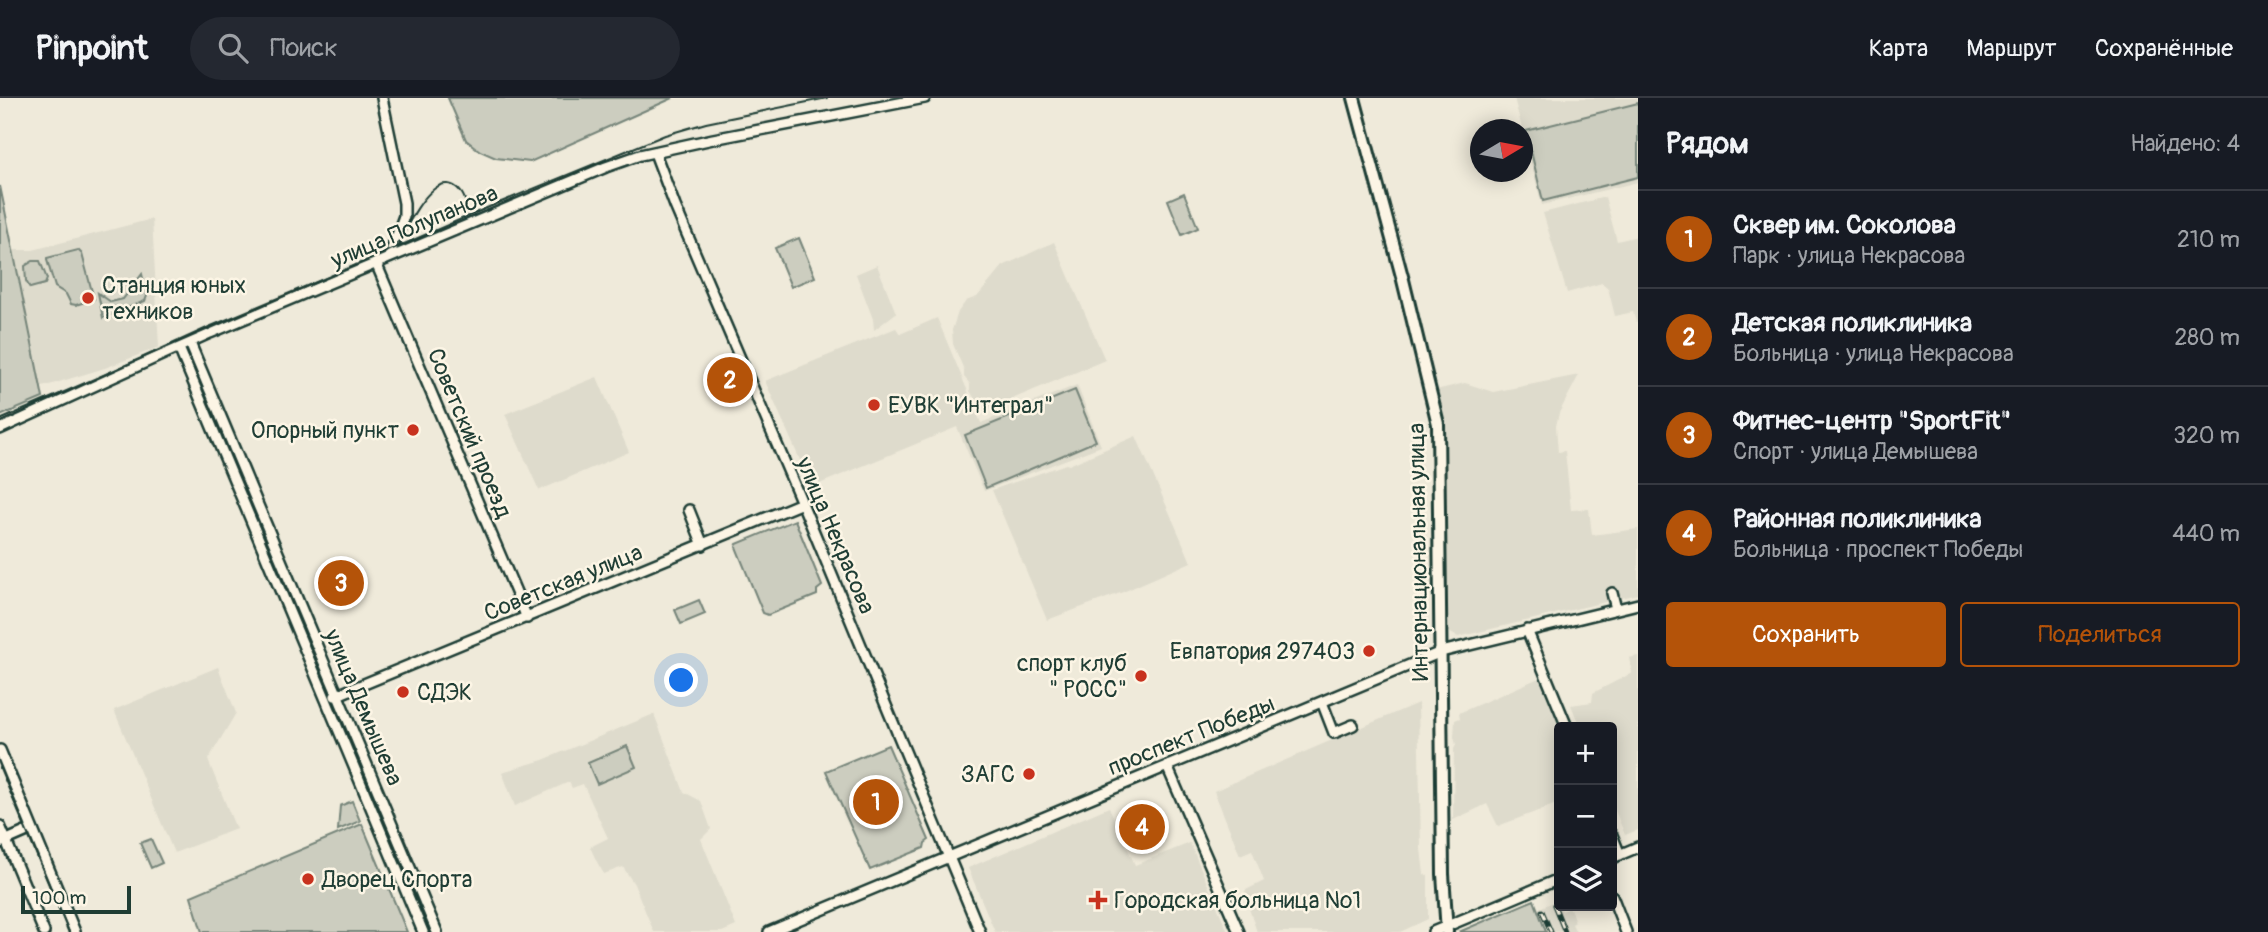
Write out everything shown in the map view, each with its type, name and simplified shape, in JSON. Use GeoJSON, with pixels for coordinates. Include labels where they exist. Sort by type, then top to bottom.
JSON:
{"type":"FeatureCollection","features":[{"type":"Feature","properties":{"kind":"main road","name":"Интернациональная улица"},"geometry":{"type":"LineString","coordinates":[[1354,98],[1438,424],[1446,930]]}},
{"type":"Feature","properties":{"kind":"street"},"geometry":{"type":"LineString","coordinates":[[382,98],[404,203],[404,216],[389,257]]}},
{"type":"Feature","properties":{"kind":"street","name":"улица Полупанова"},"geometry":{"type":"LineString","coordinates":[[179,348],[606,167],[655,153],[925,98]]}},
{"type":"Feature","properties":{"kind":"street","name":"улица Некрасова"},"geometry":{"type":"LineString","coordinates":[[655,153],[980,932]]}},
{"type":"Feature","properties":{"kind":"street","name":"Советский проезд"},"geometry":{"type":"LineString","coordinates":[[376,263],[527,618]]}},
{"type":"Feature","properties":{"kind":"street","name":"улица Демышева"},"geometry":{"type":"LineString","coordinates":[[190,343],[437,932]]}},
{"type":"Feature","properties":{"kind":"street"},"geometry":{"type":"LineString","coordinates":[[0,429],[179,348]]}},
{"type":"Feature","properties":{"kind":"street","name":"улица Демышева"},"geometry":{"type":"LineString","coordinates":[[179,348],[423,932]]}},
{"type":"Feature","properties":{"kind":"street"},"geometry":{"type":"LineString","coordinates":[[220,443],[230,439]]}},
{"type":"Feature","properties":{"kind":"street","name":"Советская улица"},"geometry":{"type":"LineString","coordinates":[[328,701],[338,694],[802,503]]}},
{"type":"Feature","properties":{"kind":"street"},"geometry":{"type":"LineString","coordinates":[[689,510],[703,545]]}},
{"type":"Feature","properties":{"kind":"street"},"geometry":{"type":"LineString","coordinates":[[1612,593],[1616,609]]}},
{"type":"Feature","properties":{"kind":"street","name":"проспект Победы"},"geometry":{"type":"LineString","coordinates":[[769,932],[1441,652],[1638,604]]}},
{"type":"Feature","properties":{"kind":"street"},"geometry":{"type":"LineString","coordinates":[[1527,630],[1565,722]]}},
{"type":"Feature","properties":{"kind":"street"},"geometry":{"type":"LineString","coordinates":[[1322,702],[1334,733],[1353,725]]}},
{"type":"Feature","properties":{"kind":"street"},"geometry":{"type":"LineString","coordinates":[[0,750],[75,932]]}},
{"type":"Feature","properties":{"kind":"street"},"geometry":{"type":"LineString","coordinates":[[1167,766],[1240,932]]}},
{"type":"Feature","properties":{"kind":"street"},"geometry":{"type":"LineString","coordinates":[[0,826],[3,841],[44,932]]}},
{"type":"Feature","properties":{"kind":"street"},"geometry":{"type":"LineString","coordinates":[[3,841],[32,829]]}},
{"type":"Feature","properties":{"kind":"street"},"geometry":{"type":"LineString","coordinates":[[1617,856],[1638,847]]}},
{"type":"Feature","properties":{"kind":"street"},"geometry":{"type":"LineString","coordinates":[[1433,932],[1446,930],[1554,881]]}},
{"type":"Feature","properties":{"kind":"street"},"geometry":{"type":"LineString","coordinates":[[1617,909],[1626,932]]}},
{"type":"Feature","properties":{"kind":"shaded area"},"geometry":{"type":"Polygon","coordinates":[[[448,98],[673,98],[530,162],[496,158],[480,151],[466,140],[448,98]]]}},
{"type":"Feature","properties":{"kind":"shaded area"},"geometry":{"type":"Polygon","coordinates":[[[1514,98],[1638,98],[1638,182],[1542,205],[1533,171],[1533,119],[1519,119],[1514,98]]]}},
{"type":"Feature","properties":{"kind":"shaded area"},"geometry":{"type":"Polygon","coordinates":[[[1638,103],[1638,177],[1543,201],[1533,160],[1533,129],[1638,103]]]}},
{"type":"Feature","properties":{"kind":"shaded area"},"geometry":{"type":"Polygon","coordinates":[[[0,186],[43,398],[0,416],[0,186]]]}},
{"type":"Feature","properties":{"kind":"shaded area"},"geometry":{"type":"Polygon","coordinates":[[[1184,193],[1198,228],[1182,235],[1168,200],[1184,193]]]}},
{"type":"Feature","properties":{"kind":"shaded area"},"geometry":{"type":"Polygon","coordinates":[[[1605,197],[1617,241],[1638,236],[1636,322],[1633,312],[1615,316],[1608,288],[1602,283],[1567,293],[1543,213],[1605,197]]]}},
{"type":"Feature","properties":{"kind":"shaded area","name":"Станция юных техников"},"geometry":{"type":"Polygon","coordinates":[[[152,219],[159,347],[105,368],[36,389],[11,250],[33,250],[152,219]]]}},
{"type":"Feature","properties":{"kind":"shaded area"},"geometry":{"type":"Polygon","coordinates":[[[799,238],[815,277],[791,287],[775,248],[799,238]]]}},
{"type":"Feature","properties":{"kind":"shaded area"},"geometry":{"type":"Polygon","coordinates":[[[1054,242],[1105,360],[979,413],[980,407],[964,377],[964,370],[953,344],[952,330],[958,312],[966,301],[977,297],[1003,266],[1054,242]]]}},
{"type":"Feature","properties":{"kind":"shaded area"},"geometry":{"type":"Polygon","coordinates":[[[78,250],[82,254],[94,299],[76,305],[71,304],[66,294],[55,287],[47,258],[78,250]]]}},
{"type":"Feature","properties":{"kind":"shaded area"},"geometry":{"type":"Polygon","coordinates":[[[33,261],[40,261],[47,279],[45,284],[30,288],[26,281],[25,266],[33,261]]]}},
{"type":"Feature","properties":{"kind":"shaded area"},"geometry":{"type":"Polygon","coordinates":[[[877,265],[896,313],[874,330],[873,319],[856,274],[877,265]]]}},
{"type":"Feature","properties":{"kind":"shaded area"},"geometry":{"type":"Polygon","coordinates":[[[142,274],[147,296],[145,301],[103,318],[98,293],[111,302],[123,299],[142,274]]]}},
{"type":"Feature","properties":{"kind":"shaded area","name":"ЕУВК \"Интеграл\""},"geometry":{"type":"Polygon","coordinates":[[[937,318],[981,423],[1077,385],[1101,446],[984,491],[957,427],[812,487],[765,381],[896,328],[900,334],[937,318]]]}},
{"type":"Feature","properties":{"kind":"shaded area"},"geometry":{"type":"Polygon","coordinates":[[[1579,375],[1559,413],[1556,426],[1558,452],[1565,451],[1571,510],[1589,509],[1592,535],[1638,529],[1638,594],[1458,637],[1443,629],[1442,415],[1436,390],[1465,383],[1493,392],[1579,375]]]}},
{"type":"Feature","properties":{"kind":"shaded area"},"geometry":{"type":"Polygon","coordinates":[[[597,377],[629,452],[540,490],[505,414],[597,377]]]}},
{"type":"Feature","properties":{"kind":"shaded area"},"geometry":{"type":"Polygon","coordinates":[[[1075,390],[1096,441],[986,488],[965,435],[1075,390]]]}},
{"type":"Feature","properties":{"kind":"shaded area"},"geometry":{"type":"Polygon","coordinates":[[[1136,436],[1191,562],[1123,592],[1047,620],[992,490],[1069,465],[1136,436]]]}},
{"type":"Feature","properties":{"kind":"shaded area"},"geometry":{"type":"Polygon","coordinates":[[[228,445],[330,691],[327,690],[226,448],[228,445]]]}},
{"type":"Feature","properties":{"kind":"shaded area"},"geometry":{"type":"Polygon","coordinates":[[[795,520],[822,586],[817,590],[817,595],[768,615],[763,613],[736,547],[737,544],[795,520]]]}},
{"type":"Feature","properties":{"kind":"shaded area"},"geometry":{"type":"Polygon","coordinates":[[[699,600],[705,614],[681,624],[675,610],[699,600]]]}},
{"type":"Feature","properties":{"kind":"shaded area"},"geometry":{"type":"Polygon","coordinates":[[[1638,656],[1638,830],[1625,835],[1617,815],[1617,722],[1578,722],[1571,705],[1592,702],[1593,693],[1632,673],[1629,658],[1638,656]]]}},
{"type":"Feature","properties":{"kind":"shaded area"},"geometry":{"type":"Polygon","coordinates":[[[218,667],[236,713],[208,760],[236,829],[174,853],[114,710],[218,667]]]}},
{"type":"Feature","properties":{"kind":"shaded area"},"geometry":{"type":"Polygon","coordinates":[[[1539,678],[1558,722],[1554,722],[1554,805],[1498,826],[1487,804],[1453,820],[1454,737],[1455,720],[1460,718],[1459,713],[1539,678]]]}},
{"type":"Feature","properties":{"kind":"shaded area"},"geometry":{"type":"Polygon","coordinates":[[[336,702],[433,932],[428,932],[334,706],[336,702]]]}},
{"type":"Feature","properties":{"kind":"shaded area"},"geometry":{"type":"Polygon","coordinates":[[[1418,703],[1421,849],[1424,874],[1428,876],[1428,919],[1400,932],[1257,932],[1244,894],[1246,890],[1264,881],[1252,850],[1240,855],[1214,791],[1418,703]]]}},
{"type":"Feature","properties":{"kind":"shaded area"},"geometry":{"type":"Polygon","coordinates":[[[654,714],[684,792],[701,801],[711,829],[701,839],[736,926],[722,932],[654,932],[634,884],[623,867],[604,874],[597,862],[590,847],[608,838],[583,784],[572,788],[569,782],[515,806],[502,772],[543,760],[654,714]]]}},
{"type":"Feature","properties":{"kind":"shaded area"},"geometry":{"type":"Polygon","coordinates":[[[888,745],[929,840],[924,848],[870,870],[826,771],[888,745]]]}},
{"type":"Feature","properties":{"kind":"shaded area"},"geometry":{"type":"Polygon","coordinates":[[[627,746],[636,767],[597,784],[588,763],[627,746]]]}},
{"type":"Feature","properties":{"kind":"shaded area"},"geometry":{"type":"Polygon","coordinates":[[[352,801],[360,821],[338,830],[340,806],[352,801]]]}},
{"type":"Feature","properties":{"kind":"shaded area","name":"Городская больница №1"},"geometry":{"type":"Polygon","coordinates":[[[1109,807],[1135,865],[1190,843],[1228,932],[995,932],[968,868],[1109,807]]]}},
{"type":"Feature","properties":{"kind":"shaded area","name":"Дворец Спорта"},"geometry":{"type":"Polygon","coordinates":[[[362,824],[407,932],[202,932],[191,896],[362,824]]]}},
{"type":"Feature","properties":{"kind":"shaded area"},"geometry":{"type":"Polygon","coordinates":[[[151,839],[162,863],[151,868],[140,843],[151,839]]]}},
{"type":"Feature","properties":{"kind":"shaded area"},"geometry":{"type":"Polygon","coordinates":[[[1534,900],[1546,932],[1459,932],[1534,900]]]}},
{"type":"Feature","properties":{"kind":"shaded area"},"geometry":{"type":"Polygon","coordinates":[[[1554,902],[1554,911],[1571,911],[1576,932],[1546,932],[1537,909],[1554,902]]]}},
{"type":"Feature","properties":{"kind":"tram line"},"geometry":{"type":"LineString","coordinates":[[0,420],[489,207],[665,135],[706,123],[827,98]]}},
{"type":"Feature","properties":{"kind":"tram line"},"geometry":{"type":"LineString","coordinates":[[395,248],[422,201],[441,185],[448,184],[460,190],[466,203],[464,218]]}},
{"type":"Feature","properties":{"kind":"tram line"},"geometry":{"type":"LineString","coordinates":[[0,768],[69,932]]}},
{"type":"Feature","properties":{"kind":"railway"},"geometry":{"type":"LineString","coordinates":[[1542,911],[1551,932]]}},
{"type":"Feature","properties":{"kind":"railway"},"geometry":{"type":"LineString","coordinates":[[1556,911],[1565,932]]}},
{"type":"Feature","properties":{"kind":"place","name":"Станция юных техников"},"geometry":{"type":"Point","coordinates":[88,298]}},
{"type":"Feature","properties":{"kind":"place","name":"Детская поликлиника"},"geometry":{"type":"Point","coordinates":[730,380]}},
{"type":"Feature","properties":{"kind":"place","name":"ЕУВК \"Интеграл\""},"geometry":{"type":"Point","coordinates":[874,405]}},
{"type":"Feature","properties":{"kind":"place","name":"Опорный пункт"},"geometry":{"type":"Point","coordinates":[413,430]}},
{"type":"Feature","properties":{"kind":"place","name":"Фитнес-центр \"SportFit\""},"geometry":{"type":"Point","coordinates":[341,583]}},
{"type":"Feature","properties":{"kind":"place","name":"Евпатория 297403"},"geometry":{"type":"Point","coordinates":[1369,651]}},
{"type":"Feature","properties":{"kind":"place","name":"спорт клуб \" РОСС\""},"geometry":{"type":"Point","coordinates":[1141,676]}},
{"type":"Feature","properties":{"kind":"place","name":"СДЭК"},"geometry":{"type":"Point","coordinates":[403,692]}},
{"type":"Feature","properties":{"kind":"place","name":"ЗАГС"},"geometry":{"type":"Point","coordinates":[1029,774]}},
{"type":"Feature","properties":{"kind":"place","name":"Сквер им. Соколова"},"geometry":{"type":"Point","coordinates":[876,802]}},
{"type":"Feature","properties":{"kind":"place","name":"Районная поликлиника"},"geometry":{"type":"Point","coordinates":[1142,827]}},
{"type":"Feature","properties":{"kind":"place","name":"Дворец Спорта"},"geometry":{"type":"Point","coordinates":[308,879]}},
{"type":"Feature","properties":{"kind":"place","name":"Городская больница №1"},"geometry":{"type":"Point","coordinates":[1098,900]}}]}
